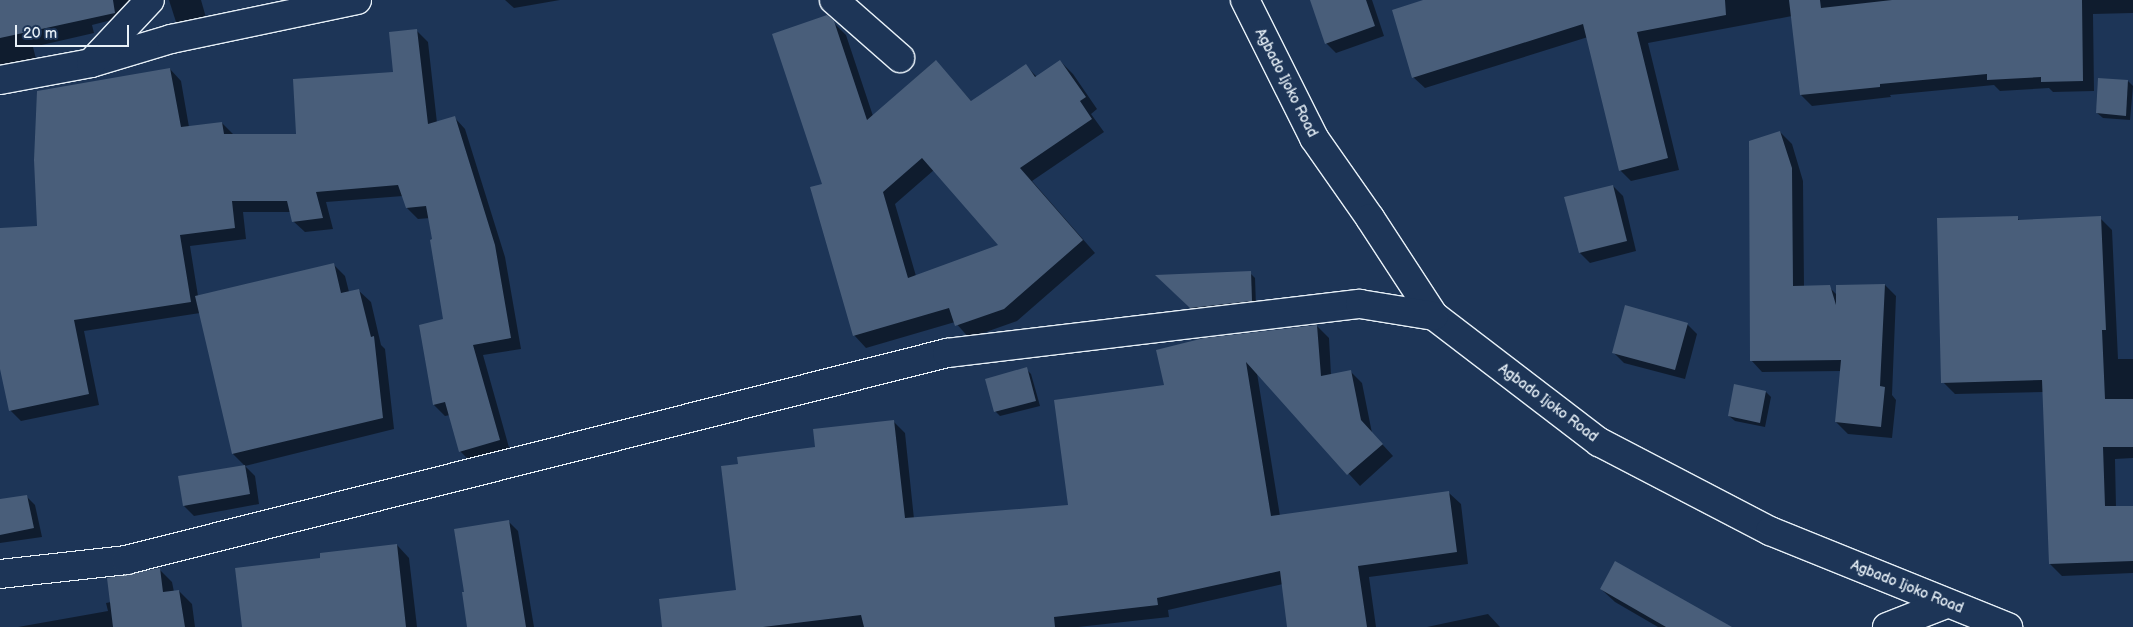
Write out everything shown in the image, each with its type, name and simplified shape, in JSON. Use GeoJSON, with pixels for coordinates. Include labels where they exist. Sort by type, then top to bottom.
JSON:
{"type":"FeatureCollection","features":[{"type":"Feature","properties":{"kind":"street"},"geometry":{"type":"LineString","coordinates":[[91,63],[150,0]]}},
{"type":"Feature","properties":{"kind":"street"},"geometry":{"type":"LineString","coordinates":[[0,80],[91,63],[171,39],[357,0]]}},
{"type":"Feature","properties":{"kind":"street"},"geometry":{"type":"LineString","coordinates":[[834,0],[900,58]]}},
{"type":"Feature","properties":{"kind":"street","name":"Agbado Ijoko Road"},"geometry":{"type":"LineString","coordinates":[[1245,0],[1314,138],[1370,218],[1434,316],[1599,442],[1770,531],[1946,604],[2008,627]]}},
{"type":"Feature","properties":{"kind":"street"},"geometry":{"type":"LineString","coordinates":[[0,574],[126,560],[947,353],[1360,304],[1434,316]]}},
{"type":"Feature","properties":{"kind":"street"},"geometry":{"type":"LineString","coordinates":[[1887,627],[1946,604]]}},
{"type":"Feature","properties":{"kind":"building"},"geometry":{"type":"Polygon","coordinates":[[[0,0],[113,0],[115,13],[0,38],[0,0]]]}},
{"type":"Feature","properties":{"kind":"building"},"geometry":{"type":"Polygon","coordinates":[[[1310,0],[1366,0],[1375,26],[1325,44],[1310,0]]]}},
{"type":"Feature","properties":{"kind":"building"},"geometry":{"type":"Polygon","coordinates":[[[1423,0],[1725,0],[1726,15],[1637,32],[1668,158],[1619,171],[1583,24],[1412,78],[1392,10],[1423,0]]]}},
{"type":"Feature","properties":{"kind":"building"},"geometry":{"type":"Polygon","coordinates":[[[1789,0],[1820,0],[1821,8],[1892,0],[2082,0],[2083,81],[2041,82],[2041,77],[1987,80],[1987,74],[1880,84],[1880,87],[1800,95],[1789,0]]]}},
{"type":"Feature","properties":{"kind":"building"},"geometry":{"type":"Polygon","coordinates":[[[827,15],[834,21],[867,120],[936,60],[971,101],[1026,64],[1035,77],[1060,60],[1086,97],[1080,101],[1092,119],[1020,168],[1083,240],[1004,309],[955,326],[949,308],[853,336],[810,187],[822,184],[772,34],[827,15]],[[922,158],[883,192],[908,278],[998,245],[922,158]]]}},
{"type":"Feature","properties":{"kind":"building"},"geometry":{"type":"Polygon","coordinates":[[[417,29],[428,124],[455,116],[495,245],[511,338],[473,345],[500,440],[459,452],[445,402],[433,405],[419,325],[443,319],[430,240],[432,239],[426,206],[406,208],[398,185],[316,192],[323,218],[292,222],[287,201],[232,201],[235,228],[180,235],[191,302],[74,320],[89,394],[9,411],[0,369],[0,228],[37,226],[34,160],[37,91],[170,68],[181,127],[222,122],[224,134],[296,134],[293,79],[393,72],[389,32],[417,29]]]}},
{"type":"Feature","properties":{"kind":"building"},"geometry":{"type":"Polygon","coordinates":[[[2098,78],[2128,80],[2126,116],[2096,113],[2098,78]]]}},
{"type":"Feature","properties":{"kind":"building"},"geometry":{"type":"Polygon","coordinates":[[[1780,131],[1792,168],[1793,286],[1830,285],[1836,305],[1836,285],[1885,284],[1880,386],[1885,387],[1881,427],[1835,422],[1841,360],[1750,361],[1749,141],[1780,131]]]}},
{"type":"Feature","properties":{"kind":"building"},"geometry":{"type":"Polygon","coordinates":[[[1613,185],[1627,241],[1579,253],[1564,197],[1613,185]]]}},
{"type":"Feature","properties":{"kind":"building"},"geometry":{"type":"Polygon","coordinates":[[[2018,216],[2018,220],[2101,216],[2106,330],[2102,330],[2105,399],[2133,399],[2133,447],[2103,447],[2105,506],[2133,506],[2133,561],[2049,564],[2042,380],[1941,383],[1937,218],[2018,216]]]}},
{"type":"Feature","properties":{"kind":"building"},"geometry":{"type":"Polygon","coordinates":[[[334,263],[341,293],[359,289],[371,337],[374,336],[383,418],[232,454],[195,296],[334,263]]]}},
{"type":"Feature","properties":{"kind":"building"},"geometry":{"type":"Polygon","coordinates":[[[1251,271],[1252,301],[1190,308],[1155,275],[1251,271]]]}},
{"type":"Feature","properties":{"kind":"building"},"geometry":{"type":"Polygon","coordinates":[[[1625,305],[1688,323],[1675,370],[1612,353],[1625,305]]]}},
{"type":"Feature","properties":{"kind":"building"},"geometry":{"type":"Polygon","coordinates":[[[1317,325],[1321,376],[1351,370],[1361,420],[1383,444],[1347,475],[1246,362],[1271,516],[1449,491],[1457,552],[1358,566],[1367,627],[1287,627],[1280,571],[1157,598],[1158,605],[1054,617],[1055,627],[864,627],[861,615],[763,627],[662,627],[659,599],[736,590],[721,466],[738,464],[737,457],[815,447],[813,429],[894,420],[905,518],[1068,505],[1054,400],[1164,385],[1156,350],[1204,338],[1317,325]]]}},
{"type":"Feature","properties":{"kind":"building"},"geometry":{"type":"Polygon","coordinates":[[[1027,367],[1036,401],[994,412],[985,379],[1027,367]]]}},
{"type":"Feature","properties":{"kind":"building"},"geometry":{"type":"Polygon","coordinates":[[[1734,384],[1766,391],[1760,423],[1728,416],[1734,384]]]}},
{"type":"Feature","properties":{"kind":"building"},"geometry":{"type":"Polygon","coordinates":[[[245,465],[250,494],[183,506],[178,476],[245,465]]]}},
{"type":"Feature","properties":{"kind":"building"},"geometry":{"type":"Polygon","coordinates":[[[27,495],[34,528],[0,535],[0,499],[27,495]]]}},
{"type":"Feature","properties":{"kind":"building"},"geometry":{"type":"Polygon","coordinates":[[[509,520],[526,627],[467,627],[462,592],[464,592],[454,529],[509,520]]]}},
{"type":"Feature","properties":{"kind":"building"},"geometry":{"type":"Polygon","coordinates":[[[397,544],[406,627],[242,627],[235,568],[320,558],[320,553],[397,544]]]}},
{"type":"Feature","properties":{"kind":"building"},"geometry":{"type":"Polygon","coordinates":[[[1615,561],[1732,627],[1666,627],[1600,589],[1615,561]]]}},
{"type":"Feature","properties":{"kind":"building"},"geometry":{"type":"Polygon","coordinates":[[[160,568],[163,592],[179,590],[185,627],[113,627],[107,578],[160,568]]]}}]}
